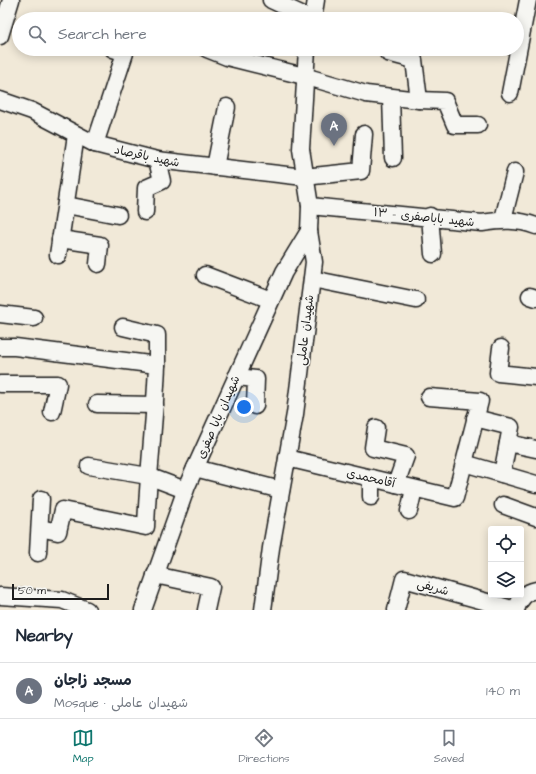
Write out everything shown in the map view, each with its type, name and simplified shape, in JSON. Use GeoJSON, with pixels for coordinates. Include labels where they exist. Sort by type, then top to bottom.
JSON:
{"type":"FeatureCollection","features":[{"type":"Feature","properties":{"kind":"street"},"geometry":{"type":"LineString","coordinates":[[0,36],[11,0]]}},
{"type":"Feature","properties":{"kind":"street"},"geometry":{"type":"LineString","coordinates":[[272,0],[297,12]]}},
{"type":"Feature","properties":{"kind":"street"},"geometry":{"type":"LineString","coordinates":[[313,12],[316,0]]}},
{"type":"Feature","properties":{"kind":"street"},"geometry":{"type":"LineString","coordinates":[[524,21],[528,0]]}},
{"type":"Feature","properties":{"kind":"street"},"geometry":{"type":"LineString","coordinates":[[95,144],[124,56]]}},
{"type":"Feature","properties":{"kind":"street"},"geometry":{"type":"LineString","coordinates":[[224,56],[304,76],[366,94],[419,100],[445,101],[455,125],[478,125]]}},
{"type":"Feature","properties":{"kind":"street","name":"شهیدان عاملی"},"geometry":{"type":"LineString","coordinates":[[263,610],[271,548],[295,414],[314,262],[309,231],[310,206],[304,177],[301,149],[306,56]]}},
{"type":"Feature","properties":{"kind":"street"},"geometry":{"type":"LineString","coordinates":[[399,56],[414,60],[419,100]]}},
{"type":"Feature","properties":{"kind":"street"},"geometry":{"type":"LineString","coordinates":[[510,93],[517,56]]}},
{"type":"Feature","properties":{"kind":"street"},"geometry":{"type":"LineString","coordinates":[[391,97],[393,158]]}},
{"type":"Feature","properties":{"kind":"street","name":"شهید باقرصاد"},"geometry":{"type":"LineString","coordinates":[[0,100],[32,111],[95,144],[157,160],[304,177],[361,171],[364,134]]}},
{"type":"Feature","properties":{"kind":"street"},"geometry":{"type":"LineString","coordinates":[[215,167],[227,107]]}},
{"type":"Feature","properties":{"kind":"street"},"geometry":{"type":"LineString","coordinates":[[58,255],[76,135]]}},
{"type":"Feature","properties":{"kind":"street"},"geometry":{"type":"LineString","coordinates":[[145,212],[146,188],[162,181],[157,160]]}},
{"type":"Feature","properties":{"kind":"street"},"geometry":{"type":"LineString","coordinates":[[503,219],[515,172]]}},
{"type":"Feature","properties":{"kind":"street"},"geometry":{"type":"LineString","coordinates":[[66,205],[118,215]]}},
{"type":"Feature","properties":{"kind":"street","name":"شهید باباصفری - ۱۳"},"geometry":{"type":"LineString","coordinates":[[310,206],[430,216],[482,223],[503,219],[527,222],[536,226]]}},
{"type":"Feature","properties":{"kind":"street"},"geometry":{"type":"LineString","coordinates":[[430,216],[433,254]]}},
{"type":"Feature","properties":{"kind":"street","name":"شهیدان بابا صفری"},"geometry":{"type":"LineString","coordinates":[[143,610],[185,490],[284,272],[309,231]]}},
{"type":"Feature","properties":{"kind":"street"},"geometry":{"type":"LineString","coordinates":[[60,239],[100,245],[98,264]]}},
{"type":"Feature","properties":{"kind":"street"},"geometry":{"type":"LineString","coordinates":[[206,275],[271,300]]}},
{"type":"Feature","properties":{"kind":"street"},"geometry":{"type":"LineString","coordinates":[[312,279],[416,300]]}},
{"type":"Feature","properties":{"kind":"street"},"geometry":{"type":"LineString","coordinates":[[0,314],[34,318]]}},
{"type":"Feature","properties":{"kind":"street"},"geometry":{"type":"LineString","coordinates":[[40,528],[58,532],[64,510],[146,527],[148,476],[155,405],[157,335],[123,327]]}},
{"type":"Feature","properties":{"kind":"street"},"geometry":{"type":"LineString","coordinates":[[0,347],[15,347],[157,365]]}},
{"type":"Feature","properties":{"kind":"street"},"geometry":{"type":"LineString","coordinates":[[501,348],[498,373],[536,378]]}},
{"type":"Feature","properties":{"kind":"street"},"geometry":{"type":"LineString","coordinates":[[236,377],[256,379],[255,406]]}},
{"type":"Feature","properties":{"kind":"street"},"geometry":{"type":"LineString","coordinates":[[0,384],[58,384],[52,412]]}},
{"type":"Feature","properties":{"kind":"street"},"geometry":{"type":"LineString","coordinates":[[429,397],[480,401],[464,463],[536,484]]}},
{"type":"Feature","properties":{"kind":"street"},"geometry":{"type":"LineString","coordinates":[[97,404],[155,405]]}},
{"type":"Feature","properties":{"kind":"street"},"geometry":{"type":"LineString","coordinates":[[475,418],[511,427],[502,474]]}},
{"type":"Feature","properties":{"kind":"street"},"geometry":{"type":"LineString","coordinates":[[376,428],[373,448],[406,456],[396,484]]}},
{"type":"Feature","properties":{"kind":"street"},"geometry":{"type":"LineString","coordinates":[[508,443],[536,449]]}},
{"type":"Feature","properties":{"kind":"street","name":"آقامحمدی"},"geometry":{"type":"LineString","coordinates":[[287,458],[455,498],[464,463]]}},
{"type":"Feature","properties":{"kind":"street"},"geometry":{"type":"LineString","coordinates":[[89,466],[148,476],[185,490]]}},
{"type":"Feature","properties":{"kind":"street"},"geometry":{"type":"LineString","coordinates":[[195,468],[281,490]]}},
{"type":"Feature","properties":{"kind":"street"},"geometry":{"type":"LineString","coordinates":[[371,478],[371,497]]}},
{"type":"Feature","properties":{"kind":"street"},"geometry":{"type":"LineString","coordinates":[[409,511],[414,488]]}},
{"type":"Feature","properties":{"kind":"street"},"geometry":{"type":"LineString","coordinates":[[38,553],[41,499]]}},
{"type":"Feature","properties":{"kind":"street"},"geometry":{"type":"LineString","coordinates":[[503,505],[536,517]]}},
{"type":"Feature","properties":{"kind":"street"},"geometry":{"type":"LineString","coordinates":[[156,575],[211,587],[206,610]]}},
{"type":"Feature","properties":{"kind":"street","name":"شریفی"},"geometry":{"type":"LineString","coordinates":[[396,610],[404,579],[469,604],[516,610]]}},
{"type":"Feature","properties":{"kind":"street"},"geometry":{"type":"LineString","coordinates":[[516,610],[519,601],[525,595],[536,590]]}},
{"type":"Feature","properties":{"kind":"street"},"geometry":{"type":"LineString","coordinates":[[0,596],[62,600],[87,610]]}},
{"type":"Feature","properties":{"kind":"place","name":"مسجد زاجان"},"geometry":{"type":"Point","coordinates":[334,146]}}]}
